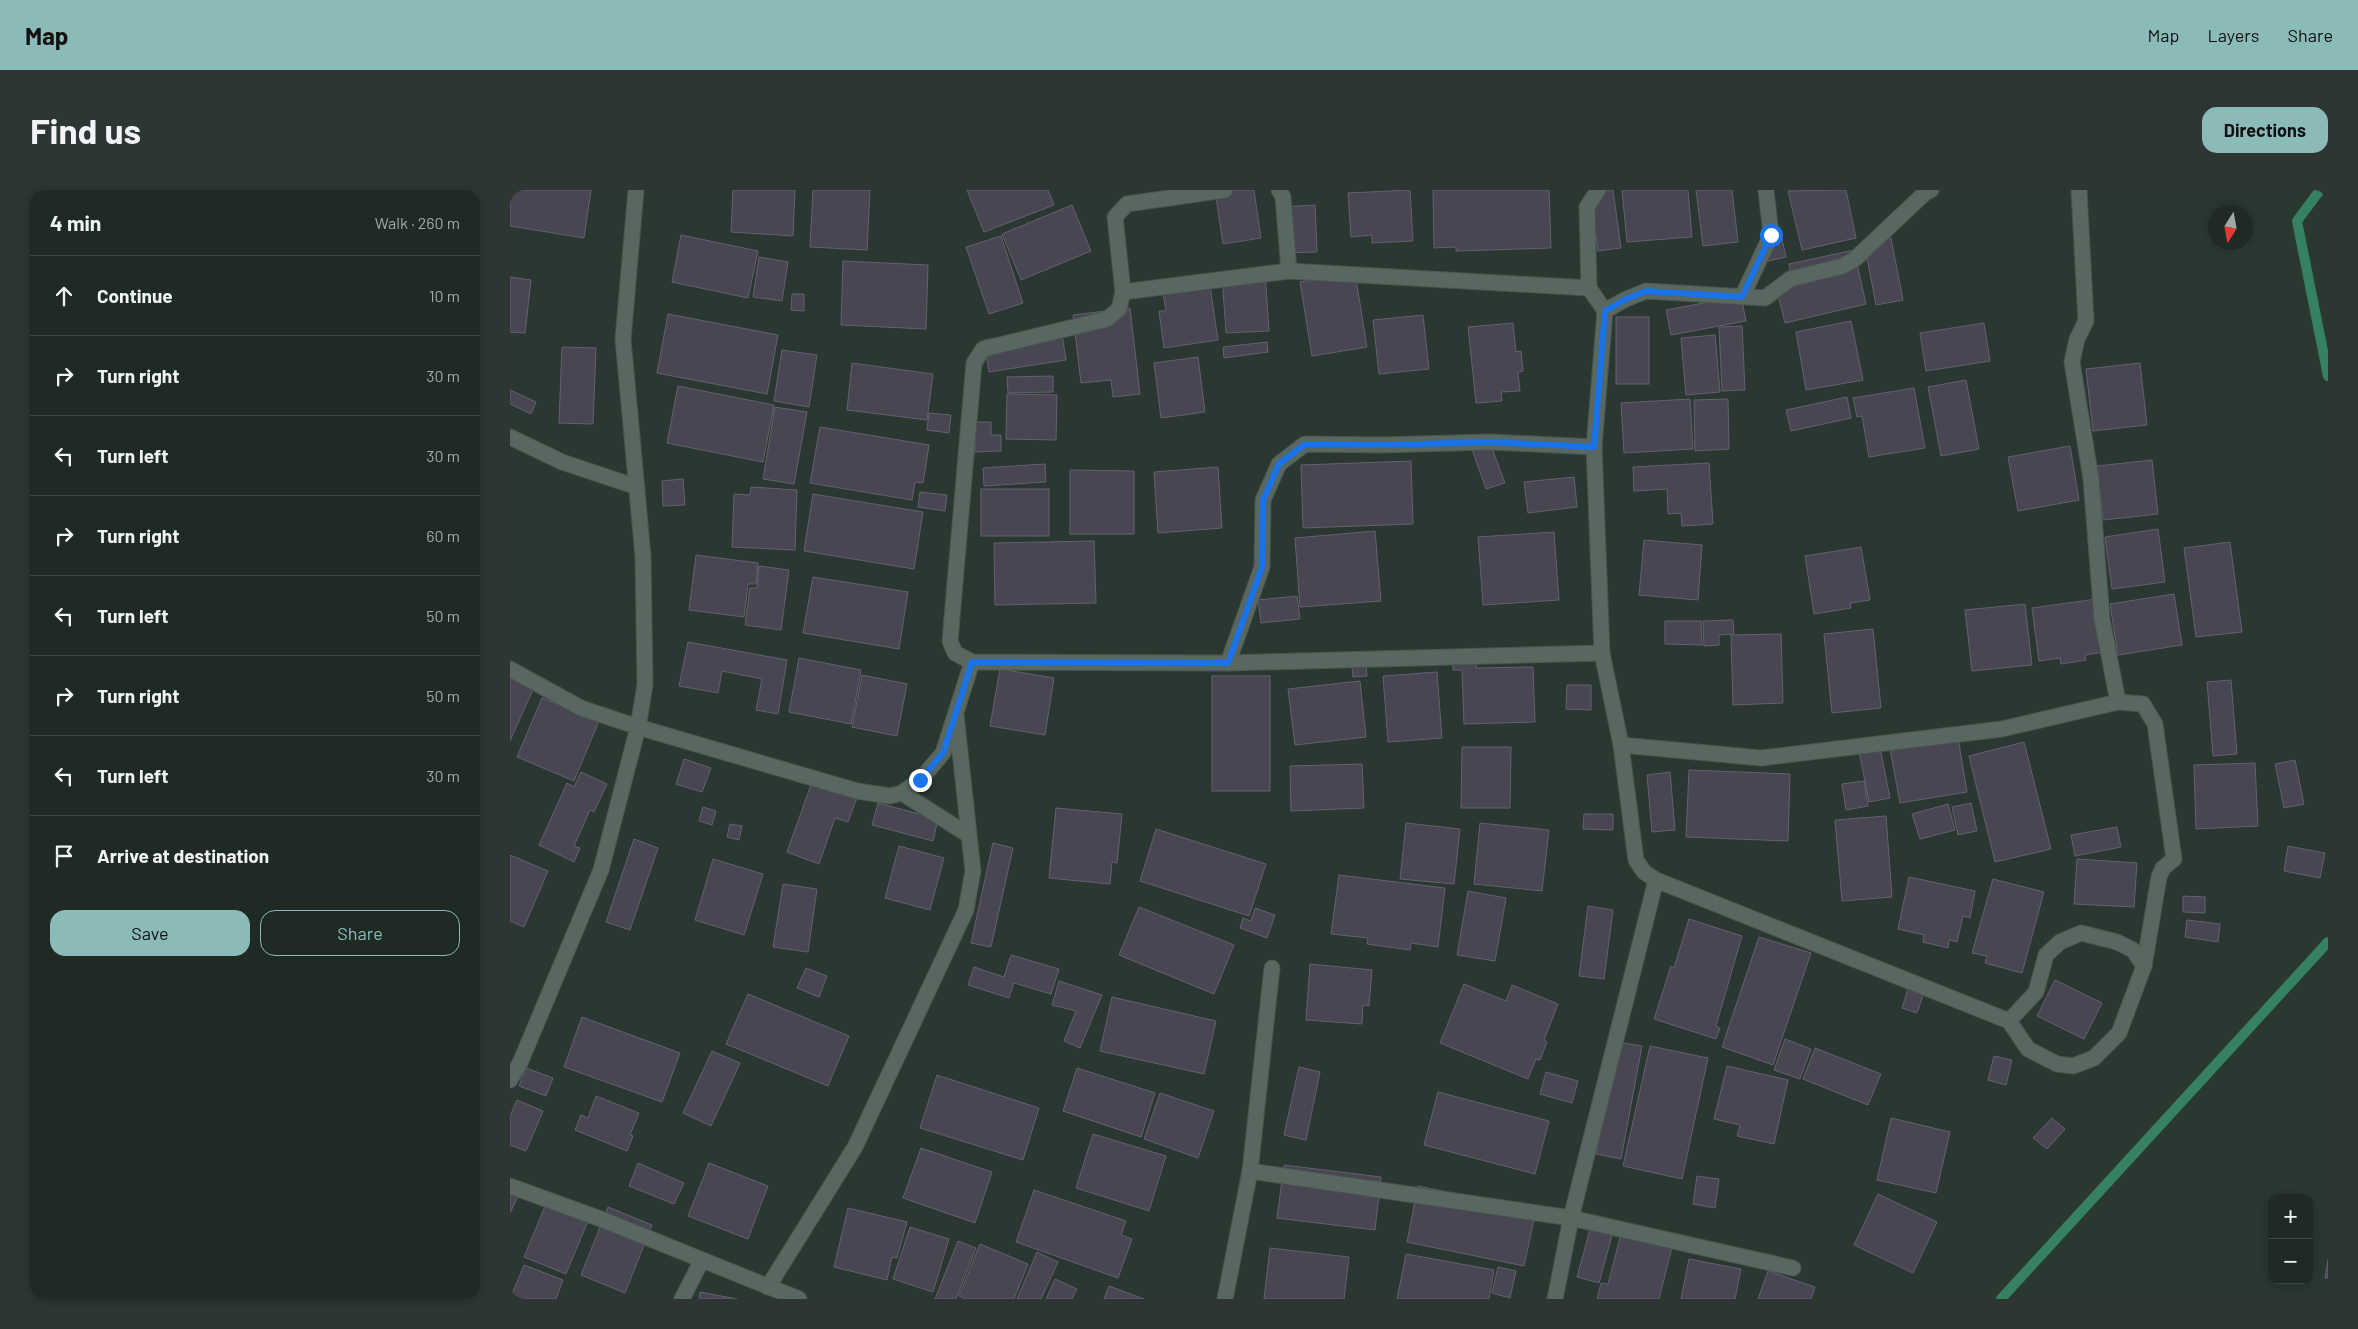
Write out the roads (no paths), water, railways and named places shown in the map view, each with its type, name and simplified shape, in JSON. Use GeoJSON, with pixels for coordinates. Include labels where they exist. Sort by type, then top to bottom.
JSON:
{"type":"FeatureCollection","features":[{"type":"Feature","properties":{"kind":"street"},"geometry":{"type":"LineString","coordinates":[[510,1080],[520,1064],[601,870],[638,727],[645,685],[643,556],[623,339],[636,190]]}},
{"type":"Feature","properties":{"kind":"street"},"geometry":{"type":"LineString","coordinates":[[1225,190],[1127,204],[1115,217],[1123,292],[1119,309],[1107,319],[983,349],[974,363],[950,641],[955,653],[972,662],[1228,663],[1602,653]]}},
{"type":"Feature","properties":{"kind":"street"},"geometry":{"type":"LineString","coordinates":[[1279,190],[1283,197],[1289,271]]}},
{"type":"Feature","properties":{"kind":"street"},"geometry":{"type":"LineString","coordinates":[[1598,190],[1587,207],[1589,288],[1605,311],[1594,447],[1602,653],[1621,745],[1636,860],[1644,872],[1656,880],[2009,1021],[2028,1049],[2057,1064],[2073,1066],[2094,1058],[2119,1033],[2144,966],[2158,877],[2163,868],[2174,859],[2154,724],[2143,704],[2118,702],[2002,729],[1761,758],[1621,745]]}},
{"type":"Feature","properties":{"kind":"street"},"geometry":{"type":"LineString","coordinates":[[1742,297],[1771,235],[1766,190]]}},
{"type":"Feature","properties":{"kind":"street"},"geometry":{"type":"LineString","coordinates":[[1605,311],[1624,300],[1646,291],[1765,298],[1790,279],[1843,266],[1855,259],[1926,192],[1931,190]]}},
{"type":"Feature","properties":{"kind":"street"},"geometry":{"type":"LineString","coordinates":[[2079,190],[2086,321],[2077,339],[2072,362],[2091,479],[2102,619],[2118,702]]}},
{"type":"Feature","properties":{"kind":"street"},"geometry":{"type":"LineString","coordinates":[[1123,292],[1289,271],[1589,288]]}},
{"type":"Feature","properties":{"kind":"street"},"geometry":{"type":"LineString","coordinates":[[510,437],[562,462],[637,487]]}},
{"type":"Feature","properties":{"kind":"street"},"geometry":{"type":"LineString","coordinates":[[1228,663],[1262,567],[1263,500],[1279,464],[1305,444],[1381,445],[1491,442],[1594,447]]}},
{"type":"Feature","properties":{"kind":"street"},"geometry":{"type":"LineString","coordinates":[[510,669],[581,708],[638,727],[857,791],[890,796],[902,793],[920,780],[943,753],[972,662]]}},
{"type":"Feature","properties":{"kind":"street"},"geometry":{"type":"LineString","coordinates":[[768,1287],[855,1146],[966,910],[973,871],[967,834],[956,715]]}},
{"type":"Feature","properties":{"kind":"street"},"geometry":{"type":"LineString","coordinates":[[902,793],[967,834]]}},
{"type":"Feature","properties":{"kind":"street"},"geometry":{"type":"LineString","coordinates":[[1555,1299],[1571,1218],[1656,880]]}},
{"type":"Feature","properties":{"kind":"street"},"geometry":{"type":"LineString","coordinates":[[2009,1021],[2036,992],[2046,955],[2060,942],[2081,933],[2117,942],[2133,950],[2144,966]]}},
{"type":"Feature","properties":{"kind":"street"},"geometry":{"type":"LineString","coordinates":[[1225,1299],[1250,1171],[1272,968]]}},
{"type":"Feature","properties":{"kind":"street"},"geometry":{"type":"LineString","coordinates":[[1250,1171],[1571,1218],[1794,1268]]}},
{"type":"Feature","properties":{"kind":"street"},"geometry":{"type":"LineString","coordinates":[[510,1186],[601,1219],[798,1299]]}},
{"type":"Feature","properties":{"kind":"street"},"geometry":{"type":"LineString","coordinates":[[682,1299],[702,1260]]}},
{"type":"Feature","properties":{"kind":"waterway"},"geometry":{"type":"LineString","coordinates":[[2320,190],[2297,221],[2328,376]]}},
{"type":"Feature","properties":{"kind":"waterway"},"geometry":{"type":"LineString","coordinates":[[2001,1299],[2328,942]]}}]}
